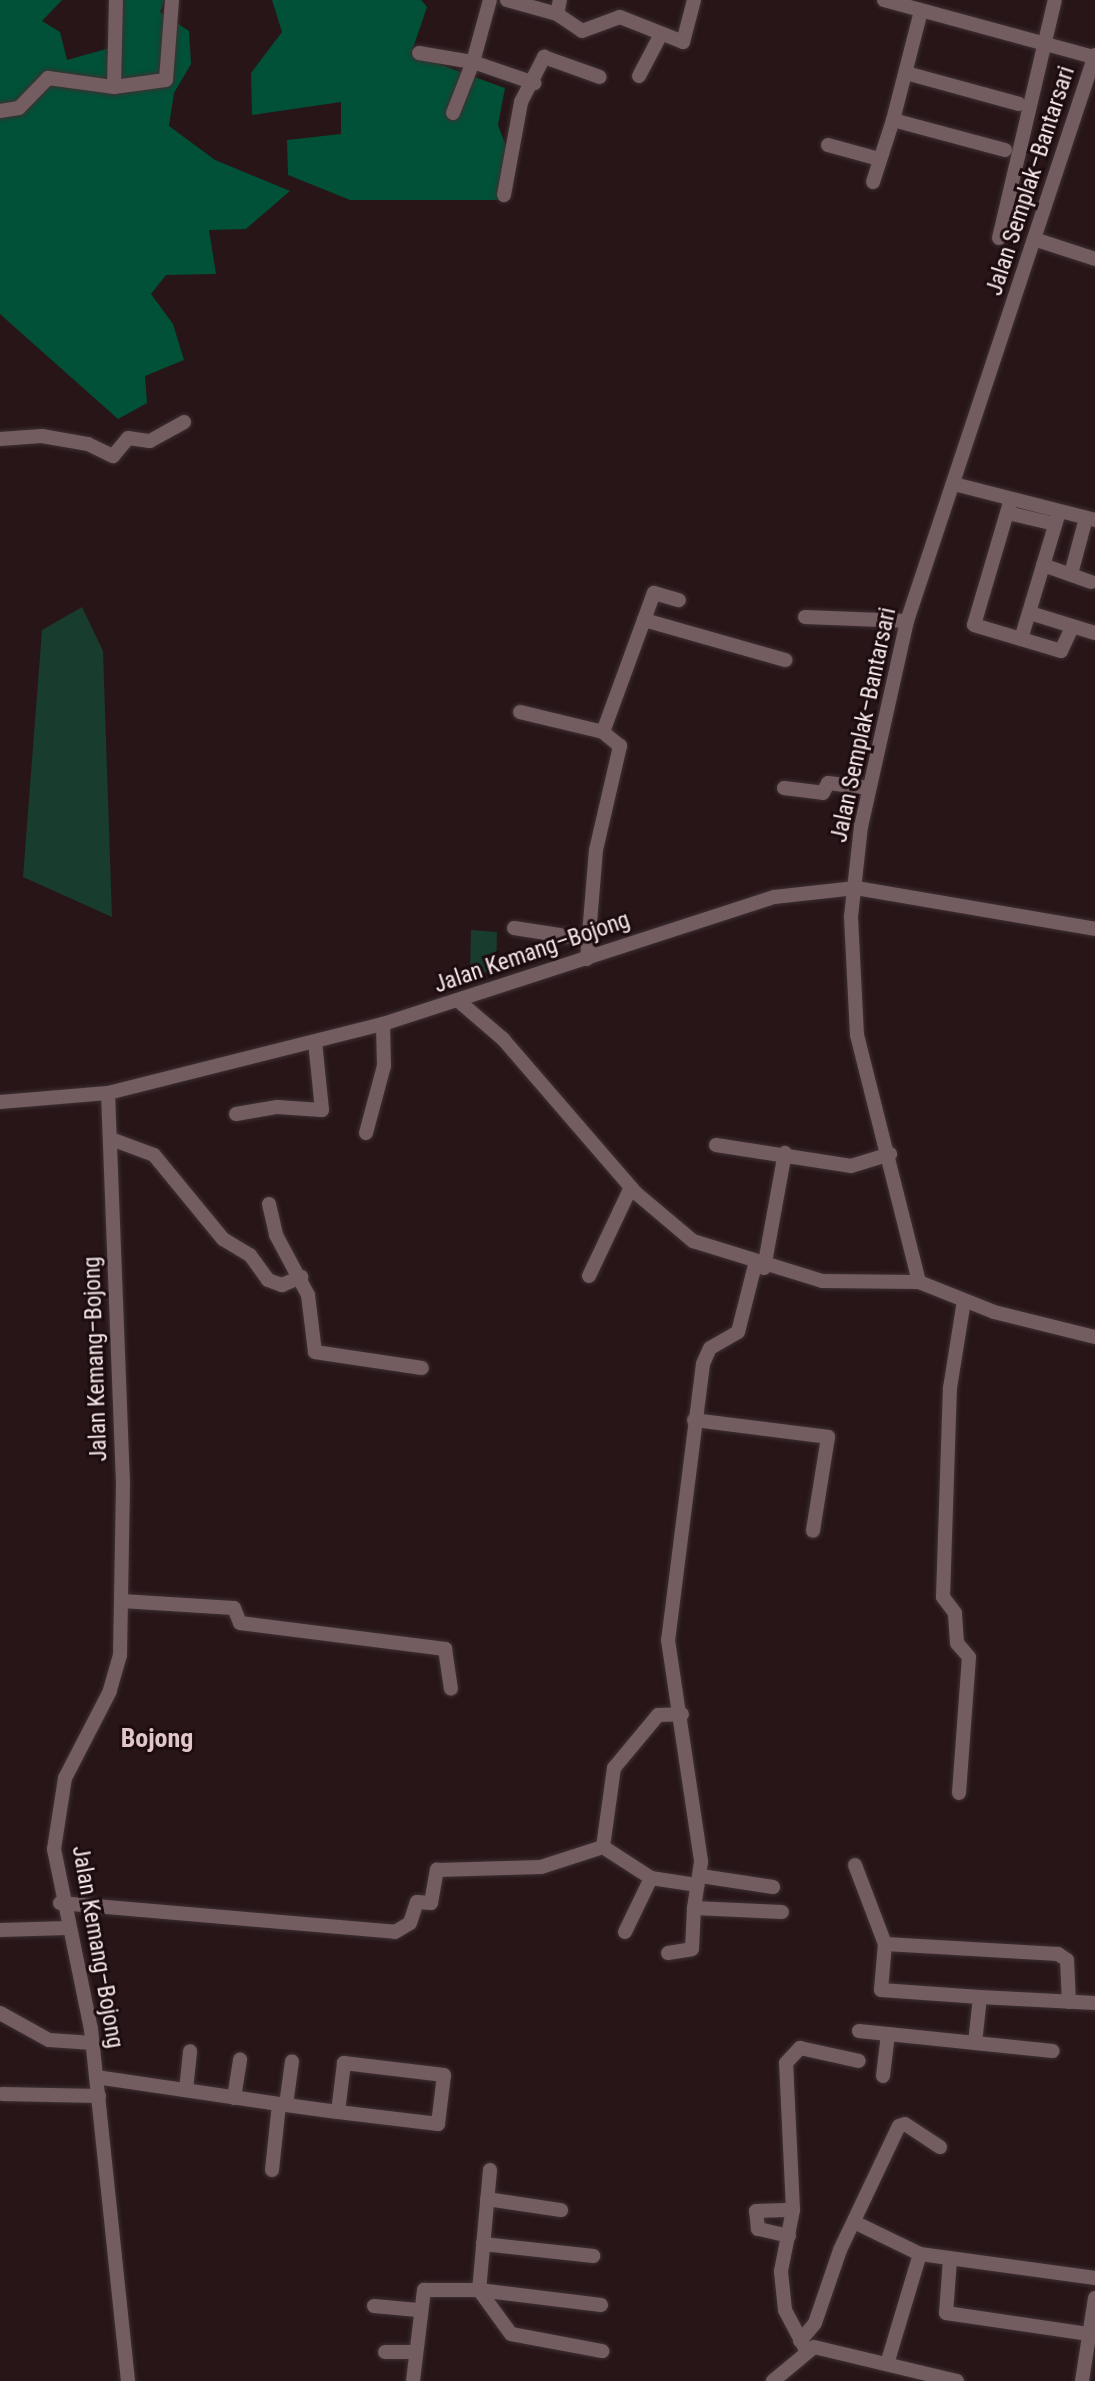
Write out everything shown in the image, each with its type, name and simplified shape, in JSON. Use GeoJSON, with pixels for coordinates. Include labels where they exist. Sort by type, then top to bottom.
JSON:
{"type":"FeatureCollection","features":[{"type":"Feature","properties":{"kind":"street"},"geometry":{"type":"LineString","coordinates":[[114,87],[116,0]]}},
{"type":"Feature","properties":{"kind":"street"},"geometry":{"type":"LineString","coordinates":[[0,111],[19,108],[48,78],[114,87],[166,80],[172,0]]}},
{"type":"Feature","properties":{"kind":"street"},"geometry":{"type":"LineString","coordinates":[[453,113],[473,62],[490,0]]}},
{"type":"Feature","properties":{"kind":"street"},"geometry":{"type":"LineString","coordinates":[[507,0],[559,7],[582,31],[620,17],[660,36],[684,41],[694,0]]}},
{"type":"Feature","properties":{"kind":"street"},"geometry":{"type":"LineString","coordinates":[[884,0],[1095,56]]}},
{"type":"Feature","properties":{"kind":"street"},"geometry":{"type":"LineString","coordinates":[[999,238],[1055,0]]}},
{"type":"Feature","properties":{"kind":"street"},"geometry":{"type":"LineString","coordinates":[[873,181],[878,159],[893,120],[921,10]]}},
{"type":"Feature","properties":{"kind":"street"},"geometry":{"type":"LineString","coordinates":[[639,76],[660,36]]}},
{"type":"Feature","properties":{"kind":"street"},"geometry":{"type":"LineString","coordinates":[[419,53],[473,62],[534,83]]}},
{"type":"Feature","properties":{"kind":"street"},"geometry":{"type":"LineString","coordinates":[[504,195],[521,102],[534,83],[546,56],[600,77]]}},
{"type":"Feature","properties":{"kind":"street","name":"Jalan Semplak–Bantarsari"},"geometry":{"type":"LineString","coordinates":[[919,1282],[890,1153],[858,1035],[851,917],[869,788],[907,621],[1037,240],[1095,56]]}},
{"type":"Feature","properties":{"kind":"street"},"geometry":{"type":"LineString","coordinates":[[906,73],[1019,104]]}},
{"type":"Feature","properties":{"kind":"street"},"geometry":{"type":"LineString","coordinates":[[893,120],[1005,150]]}},
{"type":"Feature","properties":{"kind":"street"},"geometry":{"type":"LineString","coordinates":[[828,145],[878,159]]}},
{"type":"Feature","properties":{"kind":"street"},"geometry":{"type":"LineString","coordinates":[[1037,240],[1095,259]]}},
{"type":"Feature","properties":{"kind":"street"},"geometry":{"type":"LineString","coordinates":[[0,439],[42,436],[88,444],[113,456],[128,439],[150,441],[184,422]]}},
{"type":"Feature","properties":{"kind":"street"},"geometry":{"type":"LineString","coordinates":[[954,484],[1009,506],[1057,518],[1091,519],[1071,574]]}},
{"type":"Feature","properties":{"kind":"street"},"geometry":{"type":"LineString","coordinates":[[1009,506],[973,622],[1064,651],[1072,627]]}},
{"type":"Feature","properties":{"kind":"street"},"geometry":{"type":"LineString","coordinates":[[1021,639],[1057,518]]}},
{"type":"Feature","properties":{"kind":"street"},"geometry":{"type":"LineString","coordinates":[[1043,565],[1091,582]]}},
{"type":"Feature","properties":{"kind":"street"},"geometry":{"type":"LineString","coordinates":[[603,732],[654,593],[679,600]]}},
{"type":"Feature","properties":{"kind":"street"},"geometry":{"type":"LineString","coordinates":[[1030,613],[1095,633]]}},
{"type":"Feature","properties":{"kind":"street"},"geometry":{"type":"LineString","coordinates":[[805,617],[907,621]]}},
{"type":"Feature","properties":{"kind":"street"},"geometry":{"type":"LineString","coordinates":[[644,620],[785,660]]}},
{"type":"Feature","properties":{"kind":"street"},"geometry":{"type":"LineString","coordinates":[[520,712],[603,732],[620,747],[596,850],[585,939],[587,958]]}},
{"type":"Feature","properties":{"kind":"street"},"geometry":{"type":"LineString","coordinates":[[784,788],[823,793],[828,783],[869,788]]}},
{"type":"Feature","properties":{"kind":"street","name":"Jalan Kemang–Bojong"},"geometry":{"type":"LineString","coordinates":[[128,2381],[93,2043],[60,1903],[54,1849],[58,1808],[72,1760],[116,1675],[121,1601],[108,1093],[461,1003],[587,958],[774,897],[856,888],[1095,929]]}},
{"type":"Feature","properties":{"kind":"street"},"geometry":{"type":"LineString","coordinates":[[514,928],[585,939]]}},
{"type":"Feature","properties":{"kind":"street"},"geometry":{"type":"LineString","coordinates":[[461,1003],[503,1039],[631,1188],[693,1241],[759,1267],[845,1285],[919,1282],[964,1301],[1095,1337]]}},
{"type":"Feature","properties":{"kind":"street"},"geometry":{"type":"LineString","coordinates":[[366,1133],[384,1066],[383,1024]]}},
{"type":"Feature","properties":{"kind":"street"},"geometry":{"type":"LineString","coordinates":[[236,1114],[277,1107],[322,1110],[315,1041]]}},
{"type":"Feature","properties":{"kind":"street"},"geometry":{"type":"LineString","coordinates":[[0,1102],[108,1093]]}},
{"type":"Feature","properties":{"kind":"street"},"geometry":{"type":"LineString","coordinates":[[111,1139],[154,1154],[223,1239],[250,1255],[268,1280],[282,1285],[301,1278]]}},
{"type":"Feature","properties":{"kind":"street"},"geometry":{"type":"LineString","coordinates":[[716,1145],[785,1153],[851,1166],[890,1153]]}},
{"type":"Feature","properties":{"kind":"street"},"geometry":{"type":"LineString","coordinates":[[668,1953],[692,1949],[694,1908],[699,1881],[681,1714],[668,1634],[694,1420],[705,1357],[738,1332],[759,1267],[785,1153]]}},
{"type":"Feature","properties":{"kind":"street"},"geometry":{"type":"LineString","coordinates":[[589,1276],[631,1188]]}},
{"type":"Feature","properties":{"kind":"street"},"geometry":{"type":"LineString","coordinates":[[269,1204],[288,1265],[301,1278],[315,1352],[422,1368]]}},
{"type":"Feature","properties":{"kind":"street"},"geometry":{"type":"LineString","coordinates":[[959,1793],[969,1657],[957,1643],[955,1613],[943,1597],[950,1388],[964,1301]]}},
{"type":"Feature","properties":{"kind":"street"},"geometry":{"type":"LineString","coordinates":[[694,1420],[828,1437],[813,1531]]}},
{"type":"Feature","properties":{"kind":"street"},"geometry":{"type":"LineString","coordinates":[[121,1601],[234,1608],[240,1623],[444,1649],[451,1689]]}},
{"type":"Feature","properties":{"kind":"street"},"geometry":{"type":"LineString","coordinates":[[603,1847],[614,1768],[658,1715],[681,1714]]}},
{"type":"Feature","properties":{"kind":"street"},"geometry":{"type":"LineString","coordinates":[[60,1903],[395,1932],[410,1923],[417,1902],[431,1903],[438,1870],[541,1867],[603,1847]]}},
{"type":"Feature","properties":{"kind":"street"},"geometry":{"type":"LineString","coordinates":[[603,1847],[651,1878],[773,1887]]}},
{"type":"Feature","properties":{"kind":"street"},"geometry":{"type":"LineString","coordinates":[[855,1865],[885,1944],[881,1990],[1095,2003]]}},
{"type":"Feature","properties":{"kind":"street"},"geometry":{"type":"LineString","coordinates":[[625,1932],[651,1878]]}},
{"type":"Feature","properties":{"kind":"street"},"geometry":{"type":"LineString","coordinates":[[694,1908],[782,1912]]}},
{"type":"Feature","properties":{"kind":"street"},"geometry":{"type":"LineString","coordinates":[[0,1930],[68,1928]]}},
{"type":"Feature","properties":{"kind":"street"},"geometry":{"type":"LineString","coordinates":[[885,1944],[1058,1954],[1067,1960],[1069,2002]]}},
{"type":"Feature","properties":{"kind":"street"},"geometry":{"type":"LineString","coordinates":[[975,2043],[980,1997]]}},
{"type":"Feature","properties":{"kind":"street"},"geometry":{"type":"LineString","coordinates":[[0,2013],[49,2040],[93,2043]]}},
{"type":"Feature","properties":{"kind":"street"},"geometry":{"type":"LineString","coordinates":[[859,2031],[1053,2052]]}},
{"type":"Feature","properties":{"kind":"street"},"geometry":{"type":"LineString","coordinates":[[883,2076],[888,2034]]}},
{"type":"Feature","properties":{"kind":"street"},"geometry":{"type":"LineString","coordinates":[[803,2345],[784,2304],[781,2268],[793,2210],[785,2123],[789,2055],[800,2048],[859,2061]]}},
{"type":"Feature","properties":{"kind":"street"},"geometry":{"type":"LineString","coordinates":[[186,2090],[190,2051]]}},
{"type":"Feature","properties":{"kind":"street"},"geometry":{"type":"LineString","coordinates":[[234,2098],[240,2059]]}},
{"type":"Feature","properties":{"kind":"street"},"geometry":{"type":"LineString","coordinates":[[272,2170],[292,2061]]}},
{"type":"Feature","properties":{"kind":"street"},"geometry":{"type":"LineString","coordinates":[[96,2077],[282,2105],[338,2112],[438,2124],[444,2075],[344,2063],[338,2112]]}},
{"type":"Feature","properties":{"kind":"street"},"geometry":{"type":"LineString","coordinates":[[2,2094],[99,2096]]}},
{"type":"Feature","properties":{"kind":"street"},"geometry":{"type":"LineString","coordinates":[[773,2381],[803,2345],[815,2323],[854,2222],[899,2126],[905,2124],[940,2147]]}},
{"type":"Feature","properties":{"kind":"street"},"geometry":{"type":"LineString","coordinates":[[490,2170],[479,2290],[511,2334],[602,2351]]}},
{"type":"Feature","properties":{"kind":"street"},"geometry":{"type":"LineString","coordinates":[[487,2199],[561,2210]]}},
{"type":"Feature","properties":{"kind":"street"},"geometry":{"type":"LineString","coordinates":[[789,2236],[758,2230],[757,2211],[793,2210]]}},
{"type":"Feature","properties":{"kind":"street"},"geometry":{"type":"LineString","coordinates":[[854,2222],[920,2254],[1095,2278]]}},
{"type":"Feature","properties":{"kind":"street"},"geometry":{"type":"LineString","coordinates":[[483,2244],[593,2256]]}},
{"type":"Feature","properties":{"kind":"street"},"geometry":{"type":"LineString","coordinates":[[887,2364],[920,2254]]}},
{"type":"Feature","properties":{"kind":"street"},"geometry":{"type":"LineString","coordinates":[[950,2259],[946,2313],[1089,2334]]}},
{"type":"Feature","properties":{"kind":"street"},"geometry":{"type":"LineString","coordinates":[[413,2381],[418,2309],[429,2288],[479,2290],[601,2305]]}},
{"type":"Feature","properties":{"kind":"street"},"geometry":{"type":"LineString","coordinates":[[1082,2381],[1095,2298]]}},
{"type":"Feature","properties":{"kind":"street"},"geometry":{"type":"LineString","coordinates":[[374,2306],[418,2309]]}},
{"type":"Feature","properties":{"kind":"street"},"geometry":{"type":"LineString","coordinates":[[803,2345],[957,2381]]}},
{"type":"Feature","properties":{"kind":"street"},"geometry":{"type":"LineString","coordinates":[[385,2352],[413,2352]]}},
{"type":"Feature","properties":{"kind":"green space"},"geometry":{"type":"Polygon","coordinates":[[[0,0],[62,0],[42,21],[60,32],[67,60],[117,46],[122,0],[165,0],[160,12],[189,31],[191,64],[174,93],[169,126],[215,160],[290,191],[246,229],[209,230],[216,274],[166,275],[151,294],[173,324],[184,360],[145,376],[147,403],[118,419],[0,314],[0,0]]]}},
{"type":"Feature","properties":{"kind":"green space"},"geometry":{"type":"Polygon","coordinates":[[[272,0],[421,0],[427,7],[411,54],[505,88],[498,125],[512,162],[509,200],[350,200],[288,175],[287,140],[341,134],[341,102],[252,115],[251,73],[282,32],[272,0]]]}},
{"type":"Feature","properties":{"kind":"green space"},"geometry":{"type":"Polygon","coordinates":[[[82,607],[103,651],[112,917],[23,877],[42,630],[82,607]]]}},
{"type":"Feature","properties":{"kind":"green space"},"geometry":{"type":"Polygon","coordinates":[[[471,930],[497,932],[496,973],[470,972],[471,930]]]}},
{"type":"Feature","properties":{"kind":"district","name":"Bojong"},"geometry":{"type":"Point","coordinates":[157,1739]}}]}
